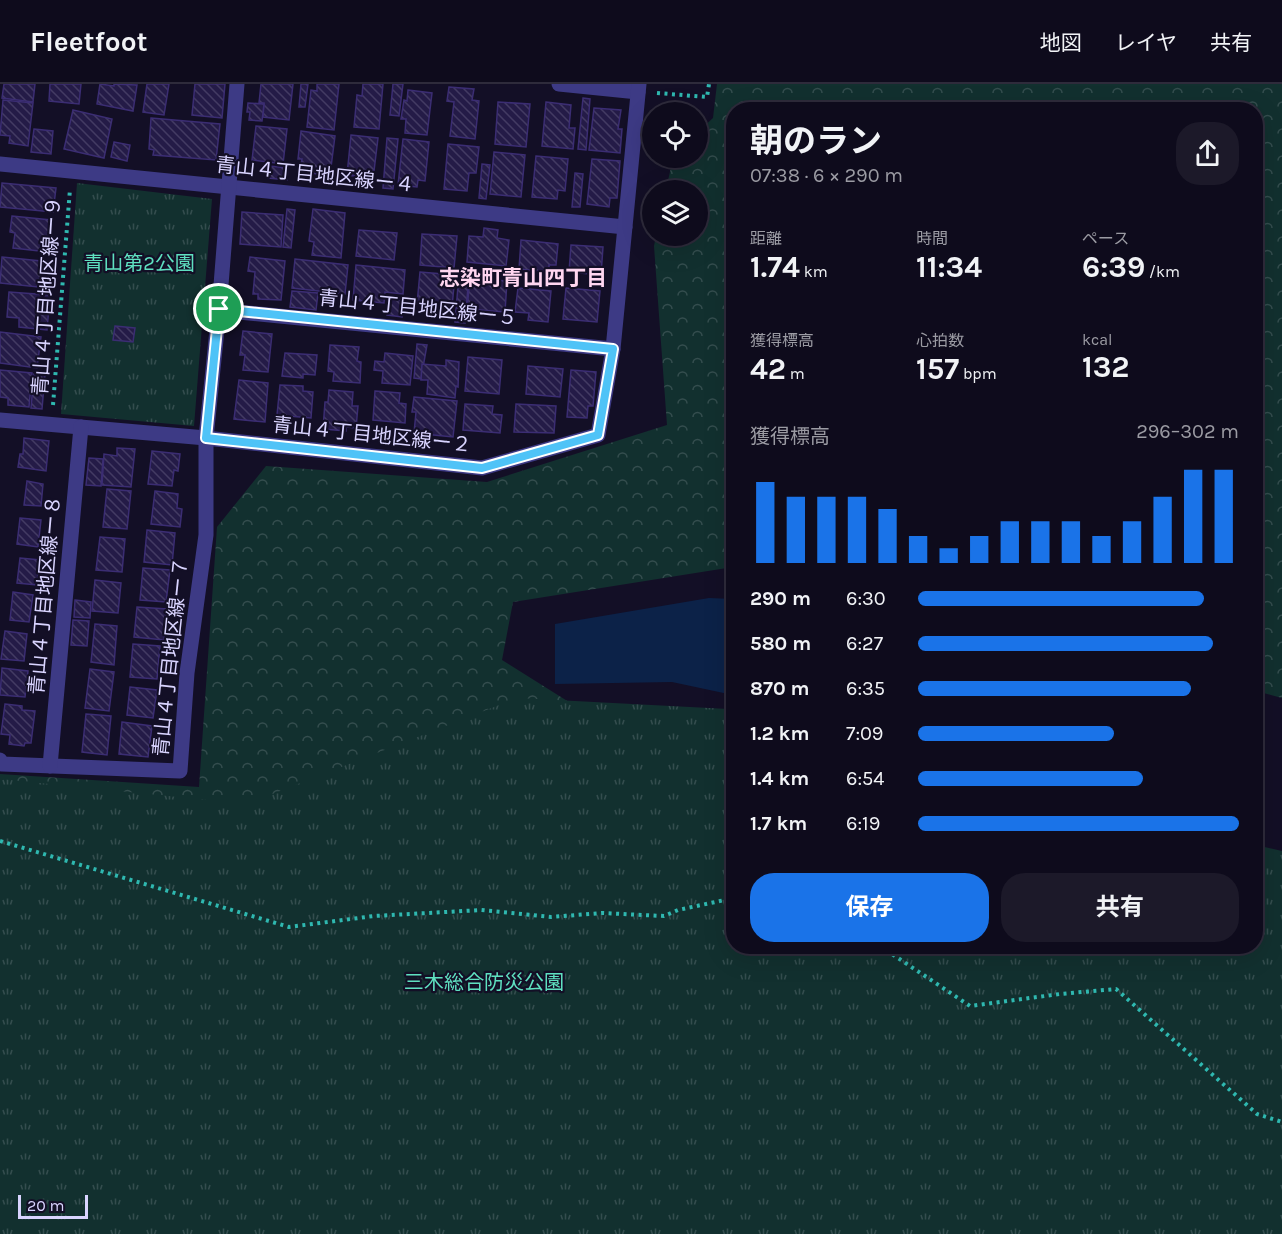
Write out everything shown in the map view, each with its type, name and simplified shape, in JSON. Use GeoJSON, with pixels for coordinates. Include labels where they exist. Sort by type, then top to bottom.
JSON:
{"type":"FeatureCollection","features":[{"type":"Feature","properties":{"kind":"street"},"geometry":{"type":"LineString","coordinates":[[206,438],[237,84]]}},
{"type":"Feature","properties":{"kind":"street"},"geometry":{"type":"LineString","coordinates":[[559,84],[638,88]]}},
{"type":"Feature","properties":{"kind":"street","name":"青山４丁目地区線ー２"},"geometry":{"type":"LineString","coordinates":[[0,420],[206,438],[482,468],[598,435],[613,349],[638,88]]}},
{"type":"Feature","properties":{"kind":"street","name":"青山４丁目地区線ー４"},"geometry":{"type":"LineString","coordinates":[[0,164],[625,227]]}},
{"type":"Feature","properties":{"kind":"street","name":"青山４丁目地区線ー５"},"geometry":{"type":"LineString","coordinates":[[219,309],[613,349]]}},
{"type":"Feature","properties":{"kind":"street","name":"青山４丁目地区線ー８"},"geometry":{"type":"LineString","coordinates":[[50,766],[81,427]]}},
{"type":"Feature","properties":{"kind":"street","name":"青山４丁目地区線ー７"},"geometry":{"type":"LineString","coordinates":[[0,760],[2,764],[180,771],[187,673],[206,535],[206,438]]}},
{"type":"Feature","properties":{"kind":"path"},"geometry":{"type":"LineString","coordinates":[[638,88],[707,97],[709,84]]}},
{"type":"Feature","properties":{"kind":"path","name":"青山４丁目地区線ー９"},"geometry":{"type":"LineString","coordinates":[[52,425],[72,170]]}},
{"type":"Feature","properties":{"kind":"path"},"geometry":{"type":"LineString","coordinates":[[0,841],[289,927],[374,916],[481,910],[551,917],[602,913],[664,916],[678,910],[726,900]]}},
{"type":"Feature","properties":{"kind":"path"},"geometry":{"type":"LineString","coordinates":[[892,954],[970,1006],[1116,989],[1257,1114],[1282,1122]]}},
{"type":"Feature","properties":{"kind":"green space","name":"三木総合防災公園"},"geometry":{"type":"Polygon","coordinates":[[[717,84],[1282,84],[1282,698],[1263,693],[1263,102],[726,102],[726,568],[513,602],[502,660],[580,709],[726,934],[726,954],[1257,954],[1282,1120],[0,1234],[0,774],[199,787],[217,527],[266,466],[487,482],[667,425],[654,246],[708,246],[708,180],[668,180],[671,168],[708,168],[708,123],[713,118],[717,84]]]}},
{"type":"Feature","properties":{"kind":"green space","name":"青山第2公園"},"geometry":{"type":"Polygon","coordinates":[[[77,183],[212,199],[194,426],[61,414],[77,183]]]}},
{"type":"Feature","properties":{"kind":"green space","name":"三木総合防災公園"},"geometry":{"type":"Polygon","coordinates":[[[517,698],[726,709],[726,954],[1263,954],[1263,847],[1282,851],[1282,1234],[0,1234],[0,779],[247,804],[517,698]]]}},
{"type":"Feature","properties":{"kind":"water"},"geometry":{"type":"Polygon","coordinates":[[[709,598],[726,599],[726,694],[672,682],[555,684],[555,624],[709,598]]]}},
{"type":"Feature","properties":{"kind":"building"},"geometry":{"type":"Polygon","coordinates":[[[4,84],[35,84],[33,102],[2,98],[4,84]]]}},
{"type":"Feature","properties":{"kind":"building"},"geometry":{"type":"Polygon","coordinates":[[[50,84],[81,84],[79,104],[49,101],[50,84]]]}},
{"type":"Feature","properties":{"kind":"building"},"geometry":{"type":"Polygon","coordinates":[[[100,84],[137,85],[133,111],[97,104],[100,84]]]}},
{"type":"Feature","properties":{"kind":"building"},"geometry":{"type":"Polygon","coordinates":[[[147,84],[169,84],[164,115],[143,112],[147,84]]]}},
{"type":"Feature","properties":{"kind":"building"},"geometry":{"type":"Polygon","coordinates":[[[195,84],[225,84],[222,118],[192,115],[195,84]]]}},
{"type":"Feature","properties":{"kind":"building"},"geometry":{"type":"Polygon","coordinates":[[[261,84],[293,84],[289,120],[263,117],[264,103],[259,103],[261,84]]]}},
{"type":"Feature","properties":{"kind":"building"},"geometry":{"type":"Polygon","coordinates":[[[301,84],[308,84],[305,107],[299,107],[301,84]]]}},
{"type":"Feature","properties":{"kind":"building"},"geometry":{"type":"Polygon","coordinates":[[[317,84],[339,84],[334,130],[307,127],[311,90],[317,91],[317,84]]]}},
{"type":"Feature","properties":{"kind":"building"},"geometry":{"type":"Polygon","coordinates":[[[363,84],[383,84],[379,129],[354,127],[357,95],[362,96],[363,84]]]}},
{"type":"Feature","properties":{"kind":"building"},"geometry":{"type":"Polygon","coordinates":[[[393,84],[403,84],[399,116],[390,115],[393,84]]]}},
{"type":"Feature","properties":{"kind":"building"},"geometry":{"type":"Polygon","coordinates":[[[449,87],[474,89],[472,100],[479,101],[475,139],[450,136],[454,102],[447,101],[449,87]]]}},
{"type":"Feature","properties":{"kind":"building"},"geometry":{"type":"Polygon","coordinates":[[[408,90],[432,93],[427,135],[405,133],[406,119],[401,119],[408,90]]]}},
{"type":"Feature","properties":{"kind":"building"},"geometry":{"type":"Polygon","coordinates":[[[583,98],[590,99],[586,150],[578,149],[583,98]]]}},
{"type":"Feature","properties":{"kind":"building"},"geometry":{"type":"Polygon","coordinates":[[[3,100],[33,103],[28,146],[9,143],[10,136],[0,135],[3,100]]]}},
{"type":"Feature","properties":{"kind":"building"},"geometry":{"type":"Polygon","coordinates":[[[498,102],[530,104],[526,147],[495,144],[498,102]]]}},
{"type":"Feature","properties":{"kind":"building"},"geometry":{"type":"Polygon","coordinates":[[[546,102],[571,105],[569,128],[575,128],[573,149],[542,146],[546,102]]]}},
{"type":"Feature","properties":{"kind":"building"},"geometry":{"type":"Polygon","coordinates":[[[248,103],[264,104],[262,121],[249,120],[248,103]]]}},
{"type":"Feature","properties":{"kind":"building"},"geometry":{"type":"Polygon","coordinates":[[[594,108],[621,110],[618,129],[622,129],[620,153],[589,150],[594,108]]]}},
{"type":"Feature","properties":{"kind":"building"},"geometry":{"type":"Polygon","coordinates":[[[73,110],[112,119],[104,158],[64,149],[73,110]]]}},
{"type":"Feature","properties":{"kind":"building"},"geometry":{"type":"Polygon","coordinates":[[[151,118],[220,124],[216,160],[153,155],[154,150],[149,149],[151,118]]]}},
{"type":"Feature","properties":{"kind":"building"},"geometry":{"type":"Polygon","coordinates":[[[256,126],[287,129],[283,164],[252,160],[256,126]]]}},
{"type":"Feature","properties":{"kind":"building"},"geometry":{"type":"Polygon","coordinates":[[[34,129],[53,131],[51,154],[31,152],[34,129]]]}},
{"type":"Feature","properties":{"kind":"building"},"geometry":{"type":"Polygon","coordinates":[[[301,131],[335,136],[330,175],[300,171],[302,159],[298,159],[301,131]]]}},
{"type":"Feature","properties":{"kind":"building"},"geometry":{"type":"Polygon","coordinates":[[[351,135],[378,138],[371,178],[347,175],[351,135]]]}},
{"type":"Feature","properties":{"kind":"building"},"geometry":{"type":"Polygon","coordinates":[[[387,138],[398,139],[393,189],[383,188],[387,138]]]}},
{"type":"Feature","properties":{"kind":"building"},"geometry":{"type":"Polygon","coordinates":[[[403,139],[429,142],[425,181],[418,180],[417,187],[398,185],[403,139]]]}},
{"type":"Feature","properties":{"kind":"building"},"geometry":{"type":"Polygon","coordinates":[[[114,142],[130,145],[127,161],[111,157],[114,142]]]}},
{"type":"Feature","properties":{"kind":"building"},"geometry":{"type":"Polygon","coordinates":[[[448,144],[479,147],[476,173],[469,173],[467,191],[444,189],[448,144]]]}},
{"type":"Feature","properties":{"kind":"building"},"geometry":{"type":"Polygon","coordinates":[[[494,152],[525,155],[521,197],[490,194],[494,152]]]}},
{"type":"Feature","properties":{"kind":"building"},"geometry":{"type":"Polygon","coordinates":[[[536,156],[568,159],[565,191],[558,190],[557,199],[532,197],[536,156]]]}},
{"type":"Feature","properties":{"kind":"building"},"geometry":{"type":"Polygon","coordinates":[[[592,159],[620,161],[617,198],[610,198],[609,207],[587,204],[592,159]]]}},
{"type":"Feature","properties":{"kind":"building"},"geometry":{"type":"Polygon","coordinates":[[[482,164],[490,165],[486,199],[479,198],[482,164]]]}},
{"type":"Feature","properties":{"kind":"building"},"geometry":{"type":"Polygon","coordinates":[[[269,166],[288,168],[287,180],[268,178],[269,166]]]}},
{"type":"Feature","properties":{"kind":"building"},"geometry":{"type":"Polygon","coordinates":[[[575,173],[583,174],[580,207],[572,207],[575,173]]]}},
{"type":"Feature","properties":{"kind":"building"},"geometry":{"type":"Polygon","coordinates":[[[2,183],[56,188],[53,212],[0,207],[2,183]]]}},
{"type":"Feature","properties":{"kind":"building"},"geometry":{"type":"Polygon","coordinates":[[[287,209],[295,210],[291,248],[283,247],[287,209]]]}},
{"type":"Feature","properties":{"kind":"building"},"geometry":{"type":"Polygon","coordinates":[[[313,209],[345,213],[341,258],[312,255],[314,242],[309,241],[313,209]]]}},
{"type":"Feature","properties":{"kind":"building"},"geometry":{"type":"Polygon","coordinates":[[[242,212],[283,215],[281,247],[240,244],[242,212]]]}},
{"type":"Feature","properties":{"kind":"building"},"geometry":{"type":"Polygon","coordinates":[[[12,216],[51,220],[48,252],[13,248],[15,233],[10,232],[12,216]]]}},
{"type":"Feature","properties":{"kind":"building"},"geometry":{"type":"Polygon","coordinates":[[[484,228],[498,230],[497,238],[509,240],[506,266],[467,262],[469,236],[483,237],[484,228]]]}},
{"type":"Feature","properties":{"kind":"building"},"geometry":{"type":"Polygon","coordinates":[[[359,230],[397,233],[394,260],[356,256],[359,230]]]}},
{"type":"Feature","properties":{"kind":"building"},"geometry":{"type":"Polygon","coordinates":[[[422,234],[457,236],[454,268],[420,265],[422,234]]]}},
{"type":"Feature","properties":{"kind":"building"},"geometry":{"type":"Polygon","coordinates":[[[521,240],[558,244],[556,265],[549,265],[549,272],[519,269],[521,240]]]}},
{"type":"Feature","properties":{"kind":"building"},"geometry":{"type":"Polygon","coordinates":[[[571,245],[603,247],[601,275],[569,272],[571,245]]]}},
{"type":"Feature","properties":{"kind":"building"},"geometry":{"type":"Polygon","coordinates":[[[2,257],[51,262],[48,288],[0,283],[2,257]]]}},
{"type":"Feature","properties":{"kind":"building"},"geometry":{"type":"Polygon","coordinates":[[[250,257],[285,261],[281,300],[258,299],[258,294],[253,294],[255,272],[248,271],[250,257]]]}},
{"type":"Feature","properties":{"kind":"building"},"geometry":{"type":"Polygon","coordinates":[[[295,259],[348,265],[345,294],[292,288],[295,259]]]}},
{"type":"Feature","properties":{"kind":"building"},"geometry":{"type":"Polygon","coordinates":[[[356,265],[405,270],[403,294],[385,292],[384,303],[353,300],[356,265]]]}},
{"type":"Feature","properties":{"kind":"building"},"geometry":{"type":"Polygon","coordinates":[[[420,272],[455,275],[452,307],[417,304],[420,272]]]}},
{"type":"Feature","properties":{"kind":"building"},"geometry":{"type":"Polygon","coordinates":[[[470,278],[507,281],[505,312],[467,309],[470,278]]]}},
{"type":"Feature","properties":{"kind":"building"},"geometry":{"type":"Polygon","coordinates":[[[458,286],[468,287],[465,323],[455,322],[458,286]]]}},
{"type":"Feature","properties":{"kind":"building"},"geometry":{"type":"Polygon","coordinates":[[[518,288],[551,291],[548,322],[528,320],[529,313],[515,312],[518,288]]]}},
{"type":"Feature","properties":{"kind":"building"},"geometry":{"type":"Polygon","coordinates":[[[566,288],[600,291],[597,322],[563,319],[566,288]]]}},
{"type":"Feature","properties":{"kind":"building"},"geometry":{"type":"Polygon","coordinates":[[[292,291],[318,293],[316,310],[290,307],[292,291]]]}},
{"type":"Feature","properties":{"kind":"building"},"geometry":{"type":"Polygon","coordinates":[[[9,292],[50,295],[47,330],[19,327],[19,318],[7,317],[9,292]]]}},
{"type":"Feature","properties":{"kind":"building"},"geometry":{"type":"Polygon","coordinates":[[[388,299],[403,301],[402,317],[387,315],[388,299]]]}},
{"type":"Feature","properties":{"kind":"building"},"geometry":{"type":"Polygon","coordinates":[[[115,326],[135,328],[133,342],[113,340],[115,326]]]}},
{"type":"Feature","properties":{"kind":"building"},"geometry":{"type":"Polygon","coordinates":[[[243,331],[272,334],[268,372],[243,370],[245,355],[240,355],[243,331]]]}},
{"type":"Feature","properties":{"kind":"building"},"geometry":{"type":"Polygon","coordinates":[[[0,332],[41,337],[37,368],[0,363],[0,332]]]}},
{"type":"Feature","properties":{"kind":"building"},"geometry":{"type":"Polygon","coordinates":[[[417,344],[427,345],[421,379],[414,378],[417,344]]]}},
{"type":"Feature","properties":{"kind":"building"},"geometry":{"type":"Polygon","coordinates":[[[330,345],[359,347],[357,361],[361,362],[360,383],[333,381],[334,372],[328,371],[330,345]]]}},
{"type":"Feature","properties":{"kind":"building"},"geometry":{"type":"Polygon","coordinates":[[[285,353],[317,355],[315,375],[303,374],[303,378],[282,376],[285,353]]]}},
{"type":"Feature","properties":{"kind":"building"},"geometry":{"type":"Polygon","coordinates":[[[385,353],[413,356],[410,385],[382,383],[383,371],[374,370],[375,361],[384,362],[385,353]]]}},
{"type":"Feature","properties":{"kind":"building"},"geometry":{"type":"Polygon","coordinates":[[[468,357],[502,360],[499,394],[465,391],[468,357]]]}},
{"type":"Feature","properties":{"kind":"building"},"geometry":{"type":"Polygon","coordinates":[[[446,360],[459,362],[455,398],[427,394],[428,380],[421,380],[422,364],[446,366],[446,360]]]}},
{"type":"Feature","properties":{"kind":"building"},"geometry":{"type":"Polygon","coordinates":[[[528,366],[563,369],[560,397],[526,394],[528,366]]]}},
{"type":"Feature","properties":{"kind":"building"},"geometry":{"type":"Polygon","coordinates":[[[0,370],[32,373],[29,407],[8,405],[8,398],[0,397],[0,370]]]}},
{"type":"Feature","properties":{"kind":"building"},"geometry":{"type":"Polygon","coordinates":[[[571,370],[596,372],[593,406],[588,406],[587,418],[567,417],[571,370]]]}},
{"type":"Feature","properties":{"kind":"building"},"geometry":{"type":"Polygon","coordinates":[[[34,374],[45,375],[42,409],[31,408],[34,374]]]}},
{"type":"Feature","properties":{"kind":"building"},"geometry":{"type":"Polygon","coordinates":[[[239,380],[268,383],[265,422],[234,419],[239,380]]]}},
{"type":"Feature","properties":{"kind":"building"},"geometry":{"type":"Polygon","coordinates":[[[280,385],[303,386],[303,391],[313,392],[311,418],[277,415],[280,385]]]}},
{"type":"Feature","properties":{"kind":"building"},"geometry":{"type":"Polygon","coordinates":[[[329,390],[353,392],[352,406],[358,406],[356,428],[346,427],[346,431],[323,429],[325,402],[328,402],[329,390]]]}},
{"type":"Feature","properties":{"kind":"building"},"geometry":{"type":"Polygon","coordinates":[[[375,391],[400,393],[399,403],[406,404],[405,423],[373,420],[375,391]]]}},
{"type":"Feature","properties":{"kind":"building"},"geometry":{"type":"Polygon","coordinates":[[[414,397],[457,401],[453,437],[414,433],[416,412],[412,412],[414,397]]]}},
{"type":"Feature","properties":{"kind":"building"},"geometry":{"type":"Polygon","coordinates":[[[465,404],[493,406],[492,414],[502,415],[500,433],[463,430],[465,404]]]}},
{"type":"Feature","properties":{"kind":"building"},"geometry":{"type":"Polygon","coordinates":[[[516,404],[556,406],[554,433],[514,432],[516,404]]]}},
{"type":"Feature","properties":{"kind":"building"},"geometry":{"type":"Polygon","coordinates":[[[24,438],[49,441],[46,471],[18,467],[20,454],[23,454],[24,438]]]}},
{"type":"Feature","properties":{"kind":"building"},"geometry":{"type":"Polygon","coordinates":[[[117,448],[135,449],[131,487],[102,485],[104,454],[117,456],[117,448]]]}},
{"type":"Feature","properties":{"kind":"building"},"geometry":{"type":"Polygon","coordinates":[[[152,451],[180,454],[178,471],[174,470],[172,486],[148,484],[152,451]]]}},
{"type":"Feature","properties":{"kind":"building"},"geometry":{"type":"Polygon","coordinates":[[[89,458],[103,459],[101,486],[86,485],[89,458]]]}},
{"type":"Feature","properties":{"kind":"building"},"geometry":{"type":"Polygon","coordinates":[[[27,481],[43,484],[41,506],[24,505],[27,481]]]}},
{"type":"Feature","properties":{"kind":"building"},"geometry":{"type":"Polygon","coordinates":[[[107,489],[131,491],[127,529],[103,527],[107,489]]]}},
{"type":"Feature","properties":{"kind":"building"},"geometry":{"type":"Polygon","coordinates":[[[155,491],[178,494],[177,508],[182,509],[180,527],[151,524],[155,491]]]}},
{"type":"Feature","properties":{"kind":"building"},"geometry":{"type":"Polygon","coordinates":[[[20,518],[41,520],[38,547],[17,544],[20,518]]]}},
{"type":"Feature","properties":{"kind":"building"},"geometry":{"type":"Polygon","coordinates":[[[147,530],[175,533],[172,565],[144,562],[147,530]]]}},
{"type":"Feature","properties":{"kind":"building"},"geometry":{"type":"Polygon","coordinates":[[[100,537],[125,539],[122,572],[96,570],[100,537]]]}},
{"type":"Feature","properties":{"kind":"building"},"geometry":{"type":"Polygon","coordinates":[[[20,558],[40,560],[37,585],[17,583],[20,558]]]}},
{"type":"Feature","properties":{"kind":"building"},"geometry":{"type":"Polygon","coordinates":[[[143,568],[170,570],[166,602],[140,600],[143,568]]]}},
{"type":"Feature","properties":{"kind":"building"},"geometry":{"type":"Polygon","coordinates":[[[95,580],[121,583],[118,613],[92,611],[95,580]]]}},
{"type":"Feature","properties":{"kind":"building"},"geometry":{"type":"Polygon","coordinates":[[[13,592],[33,595],[29,622],[10,620],[13,592]]]}},
{"type":"Feature","properties":{"kind":"building"},"geometry":{"type":"Polygon","coordinates":[[[75,600],[91,602],[90,618],[74,617],[75,600]]]}},
{"type":"Feature","properties":{"kind":"building"},"geometry":{"type":"Polygon","coordinates":[[[137,607],[167,609],[164,640],[134,637],[137,607]]]}},
{"type":"Feature","properties":{"kind":"building"},"geometry":{"type":"Polygon","coordinates":[[[73,620],[89,621],[87,646],[71,645],[73,620]]]}},
{"type":"Feature","properties":{"kind":"building"},"geometry":{"type":"Polygon","coordinates":[[[95,624],[117,626],[114,665],[91,662],[95,624]]]}},
{"type":"Feature","properties":{"kind":"building"},"geometry":{"type":"Polygon","coordinates":[[[5,631],[27,634],[24,661],[1,659],[5,631]]]}},
{"type":"Feature","properties":{"kind":"building"},"geometry":{"type":"Polygon","coordinates":[[[133,644],[160,646],[157,679],[130,677],[133,644]]]}},
{"type":"Feature","properties":{"kind":"building"},"geometry":{"type":"Polygon","coordinates":[[[2,668],[28,671],[25,697],[0,695],[2,668]]]}},
{"type":"Feature","properties":{"kind":"building"},"geometry":{"type":"Polygon","coordinates":[[[90,669],[114,672],[109,711],[85,708],[90,669]]]}},
{"type":"Feature","properties":{"kind":"building"},"geometry":{"type":"Polygon","coordinates":[[[130,687],[157,690],[153,718],[127,715],[130,687]]]}},
{"type":"Feature","properties":{"kind":"building"},"geometry":{"type":"Polygon","coordinates":[[[5,704],[22,706],[22,710],[35,711],[31,743],[25,743],[24,746],[9,744],[10,735],[1,734],[5,704]]]}},
{"type":"Feature","properties":{"kind":"building"},"geometry":{"type":"Polygon","coordinates":[[[86,714],[111,716],[107,755],[82,752],[86,714]]]}},
{"type":"Feature","properties":{"kind":"building"},"geometry":{"type":"Polygon","coordinates":[[[122,722],[152,726],[148,757],[119,754],[122,722]]]}},
{"type":"Feature","properties":{"kind":"district","name":"志染町青山四丁目"},"geometry":{"type":"Point","coordinates":[523,278]}},
{"type":"Feature","properties":{"kind":"route"},"geometry":{"type":"LineString","coordinates":[[219,309],[613,349],[598,435],[482,468],[206,438],[219,309]]}}]}
